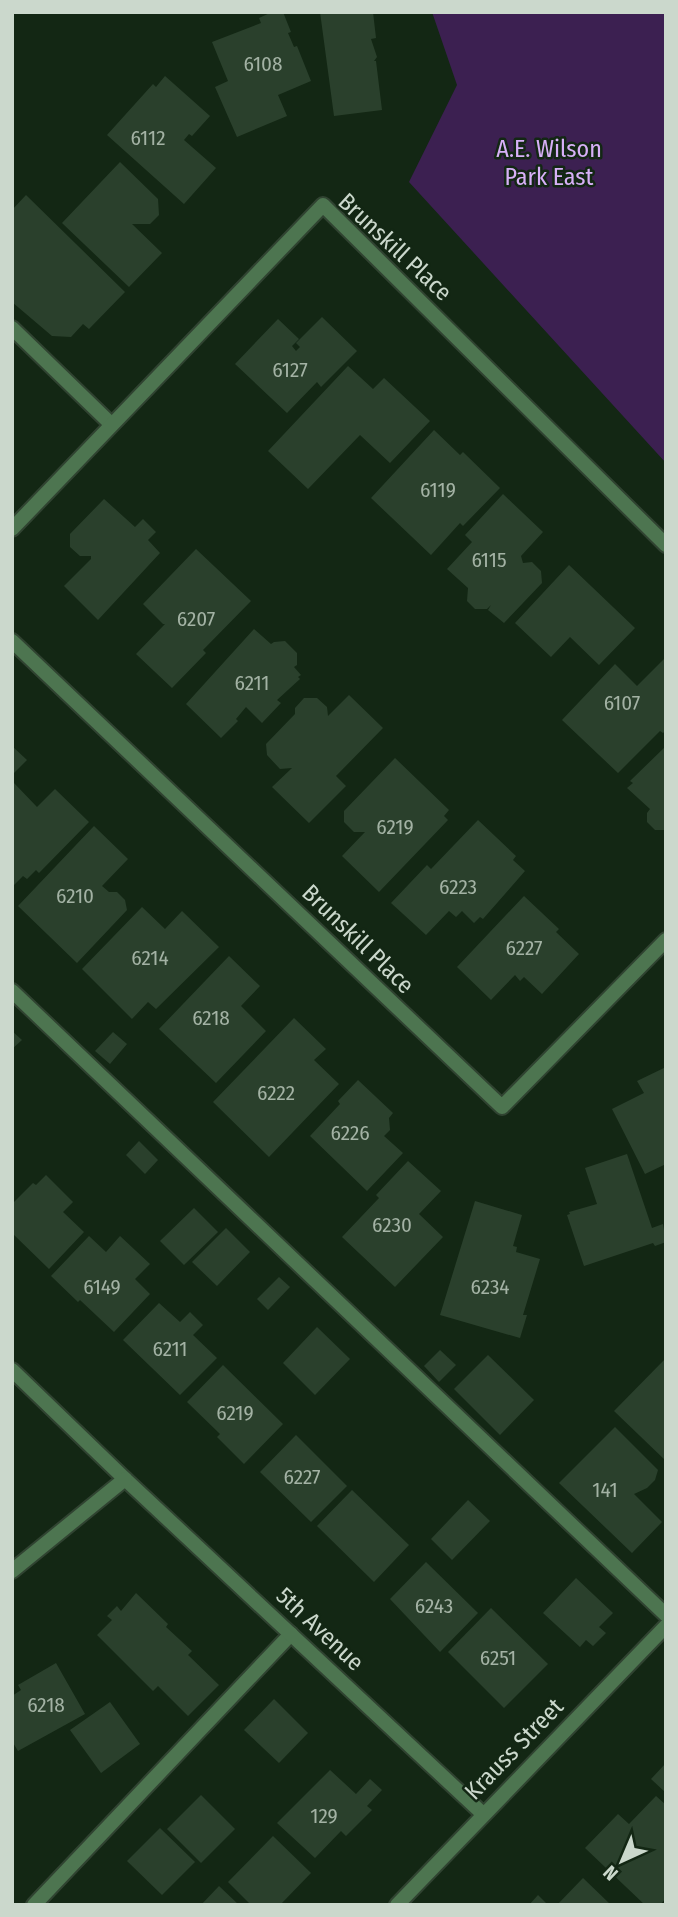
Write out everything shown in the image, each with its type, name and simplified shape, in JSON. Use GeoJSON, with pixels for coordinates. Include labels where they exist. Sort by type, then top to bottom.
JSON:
{"type":"FeatureCollection","features":[{"type":"Feature","properties":{"kind":"street","name":"Brunskill Place"},"geometry":{"type":"LineString","coordinates":[[12,529],[323,205],[666,545]]}},
{"type":"Feature","properties":{"kind":"street"},"geometry":{"type":"LineString","coordinates":[[12,328],[111,424]]}},
{"type":"Feature","properties":{"kind":"street","name":"Brunskill Place"},"geometry":{"type":"LineString","coordinates":[[12,641],[502,1107],[666,940]]}},
{"type":"Feature","properties":{"kind":"street"},"geometry":{"type":"LineString","coordinates":[[12,990],[666,1615]]}},
{"type":"Feature","properties":{"kind":"street","name":"5th Avenue"},"geometry":{"type":"LineString","coordinates":[[12,1370],[483,1814]]}},
{"type":"Feature","properties":{"kind":"street"},"geometry":{"type":"LineString","coordinates":[[12,1571],[125,1479]]}},
{"type":"Feature","properties":{"kind":"street","name":"Krauss Street"},"geometry":{"type":"LineString","coordinates":[[397,1905],[666,1626]]}},
{"type":"Feature","properties":{"kind":"street"},"geometry":{"type":"LineString","coordinates":[[34,1905],[291,1634]]}},
{"type":"Feature","properties":{"kind":"green space","name":"A.E. Wilson Park East"},"geometry":{"type":"Polygon","coordinates":[[[432,12],[666,12],[666,463],[409,182],[457,85],[432,12]]]}},
{"type":"Feature","properties":{"kind":"building"},"geometry":{"type":"Polygon","coordinates":[[[272,12],[283,12],[291,32],[288,33],[294,47],[297,46],[311,81],[278,95],[287,116],[237,137],[215,87],[228,81],[212,42],[261,23],[259,18],[272,12]]]}},
{"type":"Feature","properties":{"kind":"building"},"geometry":{"type":"Polygon","coordinates":[[[320,12],[373,12],[376,38],[371,39],[377,57],[374,61],[382,110],[334,116],[320,12]]]}},
{"type":"Feature","properties":{"kind":"building"},"geometry":{"type":"Polygon","coordinates":[[[165,76],[210,116],[192,136],[189,134],[184,140],[216,168],[184,204],[107,135],[153,84],[156,87],[165,76]]]}},
{"type":"Feature","properties":{"kind":"building"},"geometry":{"type":"Polygon","coordinates":[[[120,162],[158,199],[159,215],[150,224],[132,224],[162,253],[129,287],[62,223],[120,162]]]}},
{"type":"Feature","properties":{"kind":"building"},"geometry":{"type":"Polygon","coordinates":[[[26,195],[125,292],[89,329],[83,324],[71,337],[52,336],[12,302],[12,210],[26,195]]]}},
{"type":"Feature","properties":{"kind":"building"},"geometry":{"type":"Polygon","coordinates":[[[322,317],[357,351],[321,387],[317,382],[287,413],[235,364],[278,319],[299,339],[292,346],[296,351],[300,347],[296,343],[322,317]]]}},
{"type":"Feature","properties":{"kind":"building"},"geometry":{"type":"Polygon","coordinates":[[[348,366],[373,389],[384,378],[430,421],[390,463],[360,435],[308,489],[268,451],[348,366]]]}},
{"type":"Feature","properties":{"kind":"building"},"geometry":{"type":"Polygon","coordinates":[[[434,430],[460,455],[463,452],[500,488],[463,526],[460,523],[431,555],[371,498],[434,430]]]}},
{"type":"Feature","properties":{"kind":"building"},"geometry":{"type":"Polygon","coordinates":[[[503,494],[543,532],[521,556],[523,563],[532,562],[541,571],[542,583],[504,623],[488,610],[491,605],[487,609],[475,609],[467,601],[468,588],[447,569],[472,542],[465,535],[503,494]]]}},
{"type":"Feature","properties":{"kind":"building"},"geometry":{"type":"Polygon","coordinates":[[[104,499],[135,527],[143,519],[156,532],[148,540],[160,553],[98,620],[64,586],[91,559],[91,556],[80,556],[70,547],[70,534],[104,499]]]}},
{"type":"Feature","properties":{"kind":"building"},"geometry":{"type":"Polygon","coordinates":[[[196,549],[251,601],[203,650],[206,653],[172,688],[136,654],[165,624],[143,604],[196,549]]]}},
{"type":"Feature","properties":{"kind":"building"},"geometry":{"type":"Polygon","coordinates":[[[569,565],[635,628],[599,665],[570,637],[551,657],[515,623],[569,565]]]}},
{"type":"Feature","properties":{"kind":"building"},"geometry":{"type":"Polygon","coordinates":[[[254,629],[271,644],[285,641],[297,653],[297,665],[294,667],[301,675],[298,677],[300,679],[277,700],[281,703],[262,723],[246,707],[236,719],[238,721],[221,738],[186,704],[254,629]]]}},
{"type":"Feature","properties":{"kind":"building"},"geometry":{"type":"Polygon","coordinates":[[[666,657],[666,730],[663,733],[660,731],[618,773],[562,720],[615,664],[637,686],[666,657]]]}},
{"type":"Feature","properties":{"kind":"building"},"geometry":{"type":"Polygon","coordinates":[[[349,695],[383,728],[336,776],[346,786],[309,823],[272,787],[292,768],[280,769],[267,755],[266,744],[295,714],[295,708],[304,698],[317,698],[327,707],[328,716],[349,695]]]}},
{"type":"Feature","properties":{"kind":"building"},"geometry":{"type":"Polygon","coordinates":[[[12,746],[27,760],[12,775],[12,746]]]}},
{"type":"Feature","properties":{"kind":"building"},"geometry":{"type":"Polygon","coordinates":[[[666,746],[666,830],[655,830],[647,822],[650,809],[627,788],[633,783],[630,781],[666,746]]]}},
{"type":"Feature","properties":{"kind":"building"},"geometry":{"type":"Polygon","coordinates":[[[395,758],[449,810],[444,816],[448,820],[379,892],[342,856],[365,832],[354,832],[344,822],[344,811],[395,758]]]}},
{"type":"Feature","properties":{"kind":"building"},"geometry":{"type":"Polygon","coordinates":[[[14,783],[37,807],[55,789],[89,822],[39,873],[36,870],[27,879],[23,876],[12,887],[14,783]]]}},
{"type":"Feature","properties":{"kind":"building"},"geometry":{"type":"Polygon","coordinates":[[[478,820],[516,856],[513,860],[525,871],[483,919],[480,917],[474,923],[462,911],[456,917],[449,911],[426,935],[391,903],[427,865],[431,869],[478,820]]]}},
{"type":"Feature","properties":{"kind":"building"},"geometry":{"type":"Polygon","coordinates":[[[94,826],[128,859],[102,886],[109,892],[117,892],[125,900],[127,910],[77,963],[18,906],[94,826]]]}},
{"type":"Feature","properties":{"kind":"building"},"geometry":{"type":"Polygon","coordinates":[[[524,896],[559,929],[556,932],[579,954],[542,994],[524,977],[520,981],[515,975],[491,1000],[457,967],[524,896]]]}},
{"type":"Feature","properties":{"kind":"building"},"geometry":{"type":"Polygon","coordinates":[[[142,907],[165,929],[182,911],[219,947],[156,1009],[148,1002],[132,1019],[82,969],[142,907]]]}},
{"type":"Feature","properties":{"kind":"building"},"geometry":{"type":"Polygon","coordinates":[[[229,956],[260,986],[241,1006],[266,1031],[216,1083],[159,1029],[229,956]]]}},
{"type":"Feature","properties":{"kind":"building"},"geometry":{"type":"Polygon","coordinates":[[[294,1018],[326,1049],[314,1060],[339,1084],[269,1157],[213,1102],[294,1018]]]}},
{"type":"Feature","properties":{"kind":"building"},"geometry":{"type":"Polygon","coordinates":[[[12,1031],[22,1040],[12,1049],[12,1031]]]}},
{"type":"Feature","properties":{"kind":"building"},"geometry":{"type":"Polygon","coordinates":[[[113,1032],[127,1044],[110,1064],[95,1051],[113,1032]]]}},
{"type":"Feature","properties":{"kind":"building"},"geometry":{"type":"Polygon","coordinates":[[[666,1067],[666,1164],[645,1174],[612,1109],[644,1093],[637,1081],[666,1067]]]}},
{"type":"Feature","properties":{"kind":"building"},"geometry":{"type":"Polygon","coordinates":[[[358,1080],[393,1113],[389,1118],[390,1130],[384,1136],[403,1153],[367,1191],[310,1136],[358,1080]]]}},
{"type":"Feature","properties":{"kind":"building"},"geometry":{"type":"Polygon","coordinates":[[[139,1141],[158,1160],[145,1174],[126,1155],[139,1141]]]}},
{"type":"Feature","properties":{"kind":"building"},"geometry":{"type":"Polygon","coordinates":[[[627,1154],[652,1228],[663,1224],[666,1242],[655,1246],[653,1243],[584,1266],[567,1215],[569,1212],[597,1204],[585,1168],[627,1154]]]}},
{"type":"Feature","properties":{"kind":"building"},"geometry":{"type":"Polygon","coordinates":[[[408,1161],[441,1191],[419,1214],[443,1237],[395,1287],[342,1237],[379,1198],[376,1195],[408,1161]]]}},
{"type":"Feature","properties":{"kind":"building"},"geometry":{"type":"Polygon","coordinates":[[[46,1175],[73,1202],[63,1212],[84,1232],[49,1269],[12,1233],[12,1204],[33,1183],[36,1185],[46,1175]]]}},
{"type":"Feature","properties":{"kind":"building"},"geometry":{"type":"Polygon","coordinates":[[[475,1201],[522,1215],[513,1246],[517,1247],[516,1252],[540,1259],[523,1315],[527,1315],[520,1338],[440,1315],[475,1201]]]}},
{"type":"Feature","properties":{"kind":"building"},"geometry":{"type":"Polygon","coordinates":[[[194,1208],[218,1232],[184,1265],[160,1241],[194,1208]]]}},
{"type":"Feature","properties":{"kind":"building"},"geometry":{"type":"Polygon","coordinates":[[[226,1228],[250,1252],[217,1286],[192,1262],[226,1228]]]}},
{"type":"Feature","properties":{"kind":"building"},"geometry":{"type":"Polygon","coordinates":[[[89,1236],[106,1252],[120,1236],[150,1264],[135,1279],[150,1294],[114,1332],[51,1276],[89,1236]]]}},
{"type":"Feature","properties":{"kind":"building"},"geometry":{"type":"Polygon","coordinates":[[[279,1277],[290,1287],[268,1310],[257,1299],[279,1277]]]}},
{"type":"Feature","properties":{"kind":"building"},"geometry":{"type":"Polygon","coordinates":[[[159,1303],[180,1322],[190,1312],[203,1325],[193,1335],[217,1358],[180,1395],[123,1340],[159,1303]]]}},
{"type":"Feature","properties":{"kind":"building"},"geometry":{"type":"Polygon","coordinates":[[[317,1327],[350,1359],[315,1395],[283,1363],[317,1327]]]}},
{"type":"Feature","properties":{"kind":"building"},"geometry":{"type":"Polygon","coordinates":[[[440,1350],[456,1365],[439,1382],[424,1366],[440,1350]]]}},
{"type":"Feature","properties":{"kind":"building"},"geometry":{"type":"Polygon","coordinates":[[[488,1355],[534,1400],[500,1435],[454,1389],[488,1355]]]}},
{"type":"Feature","properties":{"kind":"building"},"geometry":{"type":"Polygon","coordinates":[[[666,1358],[666,1461],[614,1411],[666,1358]]]}},
{"type":"Feature","properties":{"kind":"building"},"geometry":{"type":"Polygon","coordinates":[[[223,1365],[283,1424],[244,1464],[217,1437],[220,1434],[187,1402],[223,1365]]]}},
{"type":"Feature","properties":{"kind":"building"},"geometry":{"type":"Polygon","coordinates":[[[615,1427],[658,1470],[655,1480],[647,1488],[634,1494],[662,1522],[632,1553],[559,1483],[615,1427]]]}},
{"type":"Feature","properties":{"kind":"building"},"geometry":{"type":"Polygon","coordinates":[[[296,1435],[347,1486],[311,1522],[260,1472],[296,1435]]]}},
{"type":"Feature","properties":{"kind":"building"},"geometry":{"type":"Polygon","coordinates":[[[352,1490],[409,1545],[374,1582],[317,1526],[352,1490]]]}},
{"type":"Feature","properties":{"kind":"building"},"geometry":{"type":"Polygon","coordinates":[[[468,1500],[490,1521],[452,1560],[431,1539],[468,1500]]]}},
{"type":"Feature","properties":{"kind":"building"},"geometry":{"type":"Polygon","coordinates":[[[426,1562],[478,1613],[440,1652],[390,1599],[426,1562]]]}},
{"type":"Feature","properties":{"kind":"building"},"geometry":{"type":"Polygon","coordinates":[[[576,1578],[613,1613],[599,1627],[606,1633],[593,1646],[586,1640],[580,1647],[543,1613],[576,1578]]]}},
{"type":"Feature","properties":{"kind":"building"},"geometry":{"type":"Polygon","coordinates":[[[136,1593],[168,1624],[166,1627],[192,1651],[188,1655],[219,1685],[188,1716],[158,1686],[153,1691],[97,1635],[112,1620],[107,1616],[117,1606],[121,1611],[136,1593]]]}},
{"type":"Feature","properties":{"kind":"building"},"geometry":{"type":"Polygon","coordinates":[[[491,1608],[548,1664],[504,1708],[448,1652],[491,1608]]]}},
{"type":"Feature","properties":{"kind":"building"},"geometry":{"type":"Polygon","coordinates":[[[56,1663],[85,1714],[18,1751],[12,1741],[12,1696],[21,1690],[18,1685],[56,1663]]]}},
{"type":"Feature","properties":{"kind":"building"},"geometry":{"type":"Polygon","coordinates":[[[274,1699],[308,1733],[279,1763],[244,1730],[274,1699]]]}},
{"type":"Feature","properties":{"kind":"building"},"geometry":{"type":"Polygon","coordinates":[[[110,1702],[140,1744],[101,1773],[70,1730],[110,1702]]]}},
{"type":"Feature","properties":{"kind":"building"},"geometry":{"type":"Polygon","coordinates":[[[666,1763],[666,1793],[651,1779],[666,1763]]]}},
{"type":"Feature","properties":{"kind":"building"},"geometry":{"type":"Polygon","coordinates":[[[330,1770],[356,1794],[370,1779],[382,1790],[367,1806],[372,1810],[346,1836],[341,1831],[315,1858],[277,1823],[330,1770]]]}},
{"type":"Feature","properties":{"kind":"building"},"geometry":{"type":"Polygon","coordinates":[[[201,1795],[235,1829],[201,1863],[167,1829],[201,1795]]]}},
{"type":"Feature","properties":{"kind":"building"},"geometry":{"type":"Polygon","coordinates":[[[656,1796],[666,1805],[666,1898],[660,1905],[645,1905],[585,1848],[618,1814],[629,1824],[656,1796]]]}},
{"type":"Feature","properties":{"kind":"building"},"geometry":{"type":"Polygon","coordinates":[[[160,1828],[195,1862],[162,1895],[127,1861],[160,1828]]]}},
{"type":"Feature","properties":{"kind":"building"},"geometry":{"type":"Polygon","coordinates":[[[273,1836],[311,1873],[280,1905],[251,1905],[228,1882],[273,1836]]]}},
{"type":"Feature","properties":{"kind":"building"},"geometry":{"type":"Polygon","coordinates":[[[583,1878],[611,1905],[557,1905],[583,1878]]]}},
{"type":"Feature","properties":{"kind":"building"},"geometry":{"type":"Polygon","coordinates":[[[219,1886],[239,1905],[201,1905],[219,1886]]]}},
{"type":"Feature","properties":{"kind":"building"},"geometry":{"type":"Polygon","coordinates":[[[538,1895],[548,1905],[529,1905],[538,1895]]]}}]}
